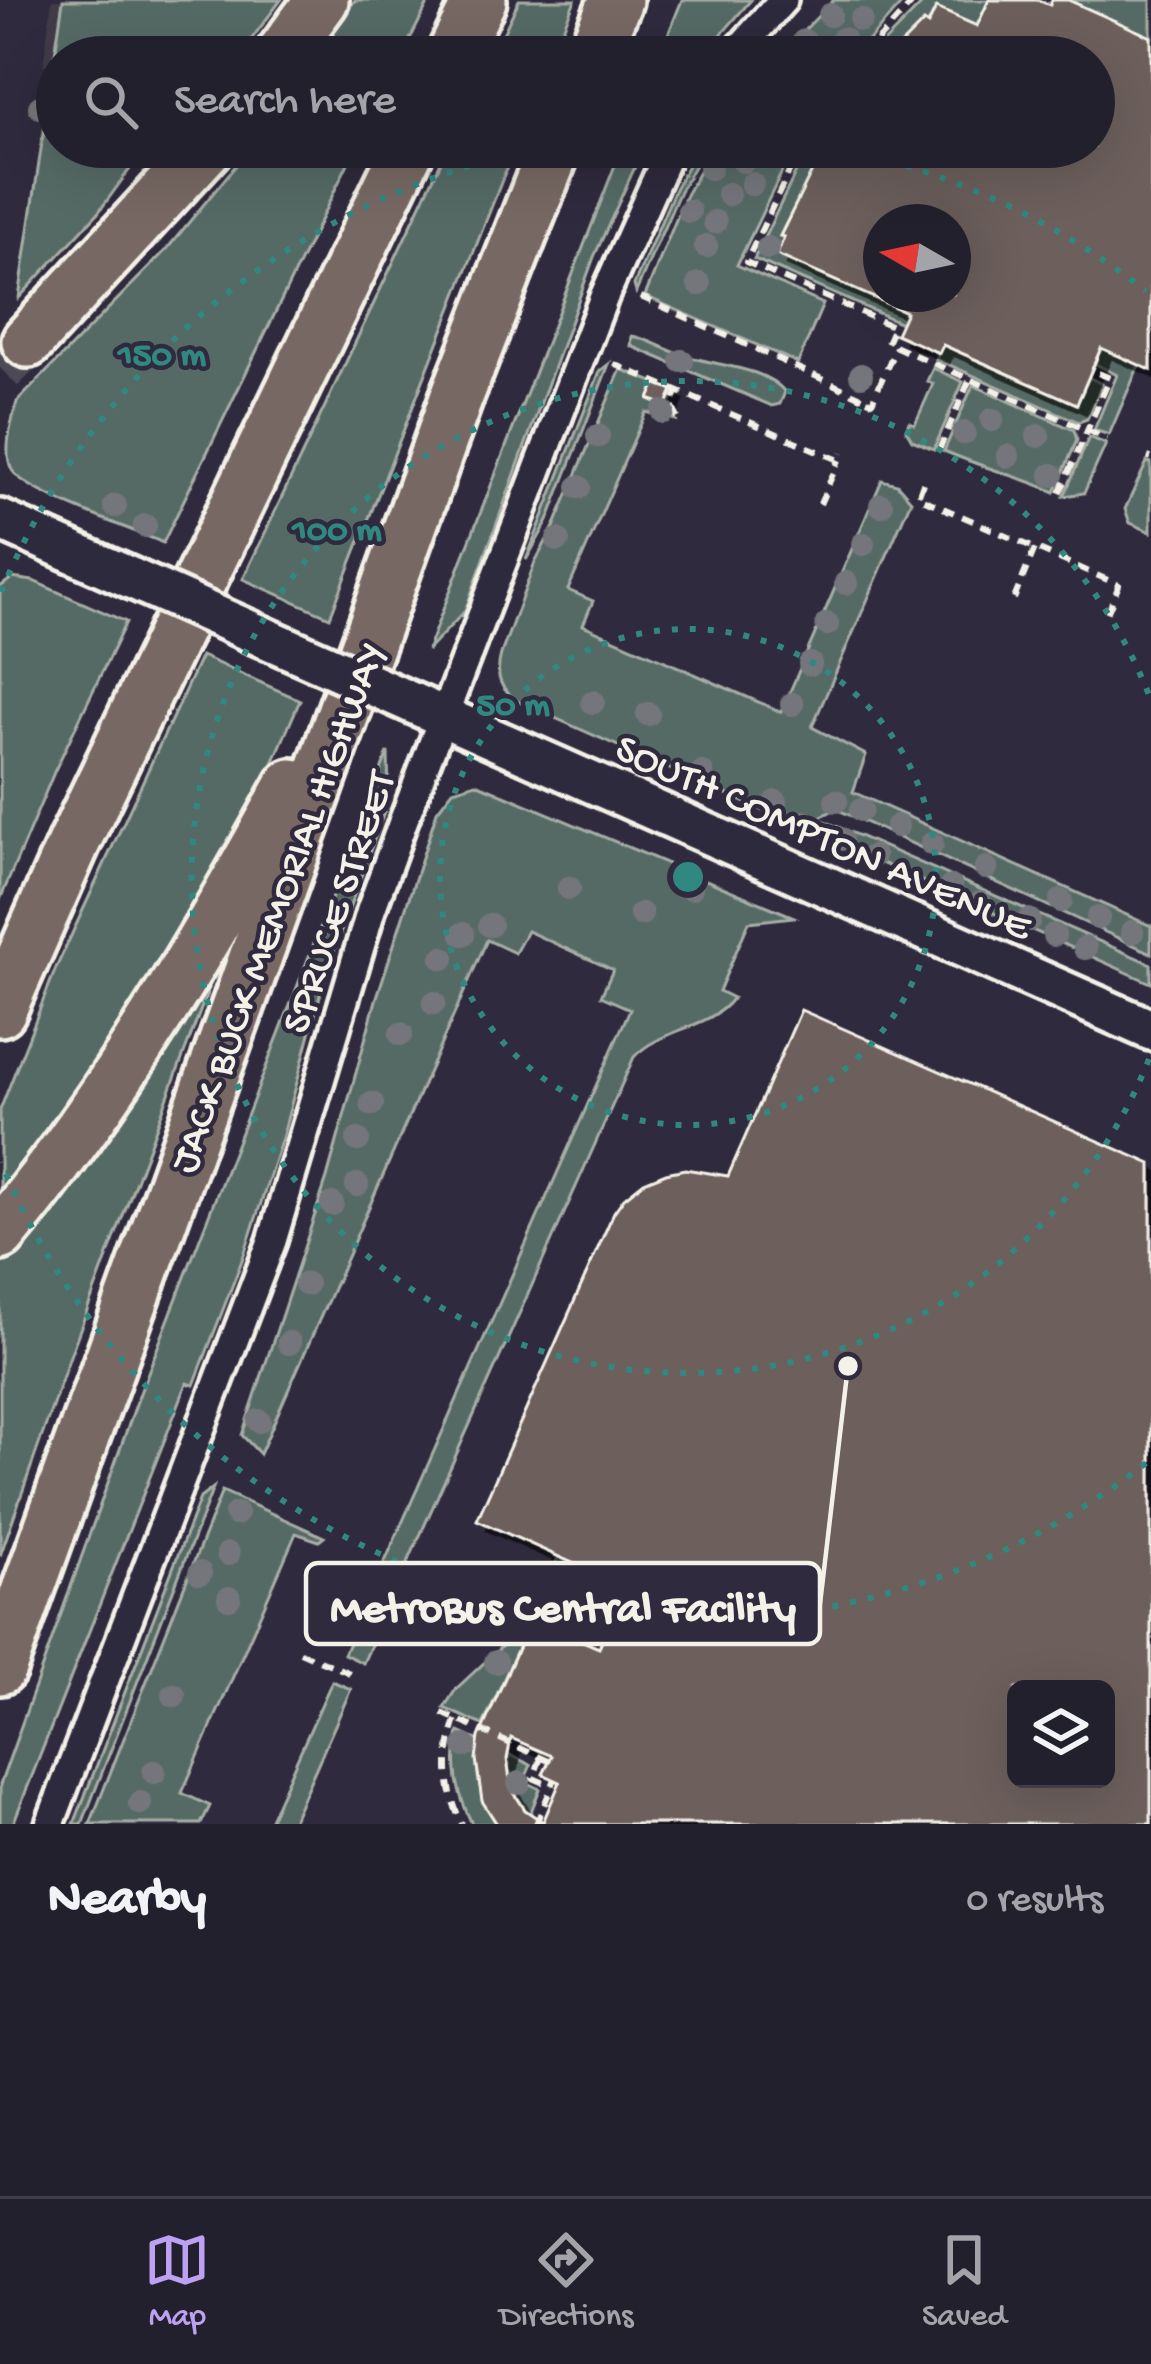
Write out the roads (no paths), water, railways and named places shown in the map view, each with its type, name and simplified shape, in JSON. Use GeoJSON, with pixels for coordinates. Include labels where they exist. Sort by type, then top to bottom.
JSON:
{"type":"FeatureCollection","features":[{"type":"Feature","properties":{"kind":"highway"},"geometry":{"type":"LineString","coordinates":[[295,36],[322,0]]}},
{"type":"Feature","properties":{"kind":"highway"},"geometry":{"type":"LineString","coordinates":[[462,36],[480,0]]}},
{"type":"Feature","properties":{"kind":"highway"},"geometry":{"type":"LineString","coordinates":[[601,36],[616,0]]}},
{"type":"Feature","properties":{"kind":"highway"},"geometry":{"type":"LineString","coordinates":[[28,341],[188,168]]}},
{"type":"Feature","properties":{"kind":"highway"},"geometry":{"type":"LineString","coordinates":[[0,1010],[74,842],[399,168]]}},
{"type":"Feature","properties":{"kind":"highway","name":"JACK BUCK MEMORIAL HIGHWAY"},"geometry":{"type":"LineString","coordinates":[[0,1668],[456,399],[547,168]]}},
{"type":"Feature","properties":{"kind":"highway"},"geometry":{"type":"LineString","coordinates":[[0,1234],[79,1132],[167,1000],[313,748],[345,704]]}},
{"type":"Feature","properties":{"kind":"main road","name":"SOUTH COMPTON AVENUE"},"geometry":{"type":"LineString","coordinates":[[0,520],[1151,1030]]}},
{"type":"Feature","properties":{"kind":"street"},"geometry":{"type":"LineString","coordinates":[[751,36],[783,0]]}},
{"type":"Feature","properties":{"kind":"street","name":"SPRUCE STREET"},"geometry":{"type":"LineString","coordinates":[[50,1824],[265,1262],[427,710],[662,168]]}},
{"type":"Feature","properties":{"kind":"tunnel"},"geometry":{"type":"LineString","coordinates":[[0,368],[28,341]]}},
{"type":"Feature","properties":{"kind":"place","name":"MetroBus Central Facility"},"geometry":{"type":"Point","coordinates":[848,1366]}}]}
